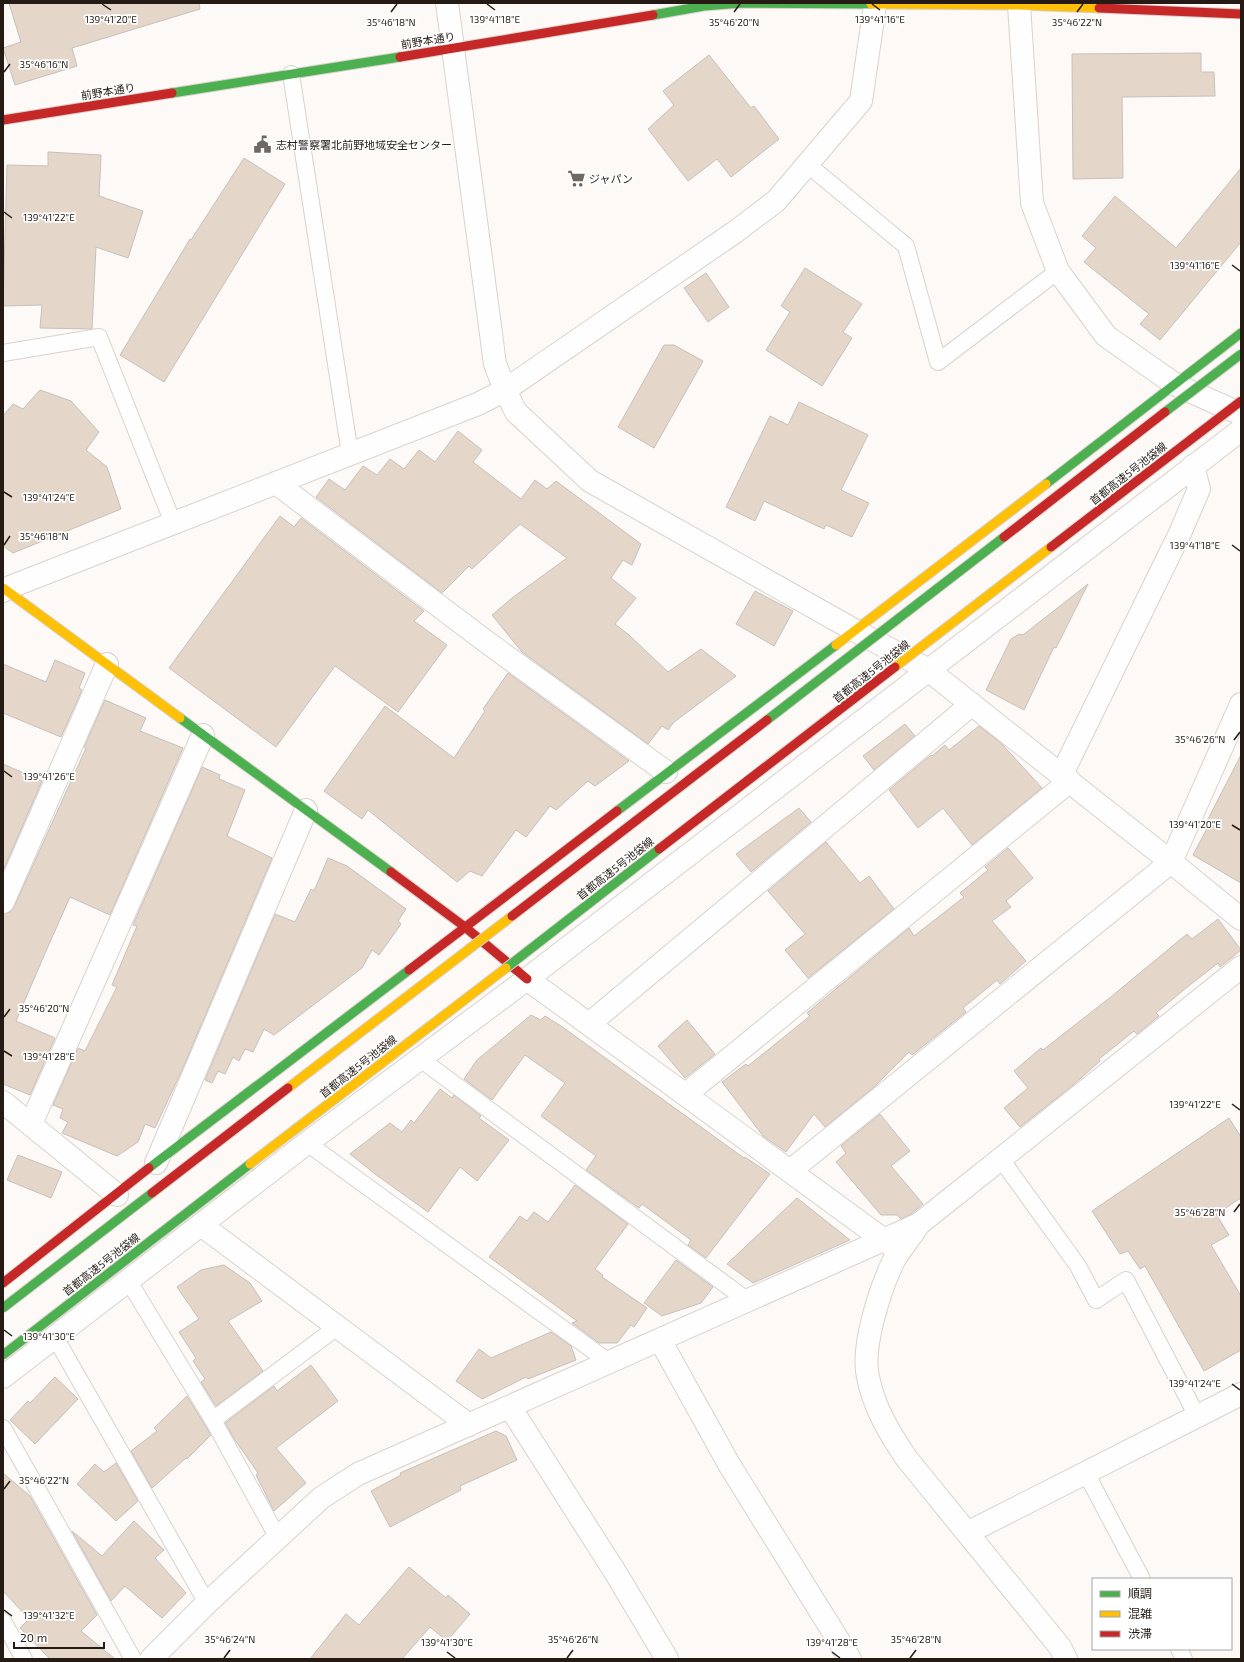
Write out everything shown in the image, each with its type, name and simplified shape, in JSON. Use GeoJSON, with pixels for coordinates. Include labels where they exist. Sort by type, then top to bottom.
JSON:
{"type":"FeatureCollection","features":[{"type":"Feature","properties":{"kind":"main road","name":"前野本通り"},"geometry":{"type":"LineString","coordinates":[[3,120],[454,48],[704,6],[742,3],[875,5],[1019,4],[1139,6],[1241,14]]}},
{"type":"Feature","properties":{"kind":"main road"},"geometry":{"type":"LineString","coordinates":[[3,1283],[156,1163],[666,772],[1176,385],[1241,333]]}},
{"type":"Feature","properties":{"kind":"main road"},"geometry":{"type":"LineString","coordinates":[[3,1308],[1241,354]]}},
{"type":"Feature","properties":{"kind":"main road","name":"首都高速5号池袋線"},"geometry":{"type":"LineString","coordinates":[[3,1355],[1241,401]]}},
{"type":"Feature","properties":{"kind":"main road"},"geometry":{"type":"LineString","coordinates":[[4,589],[465,927],[527,978]]}},
{"type":"Feature","properties":{"kind":"street"},"geometry":{"type":"LineString","coordinates":[[447,3],[495,364],[505,390],[516,412],[590,481],[854,630],[927,669],[1066,778],[1241,919]]}},
{"type":"Feature","properties":{"kind":"street"},"geometry":{"type":"LineString","coordinates":[[1019,4],[1032,203],[1058,271],[1106,336],[1176,385],[1241,414]]}},
{"type":"Feature","properties":{"kind":"street"},"geometry":{"type":"LineString","coordinates":[[4,589],[478,404],[505,390],[735,232],[776,201],[861,101],[875,5]]}},
{"type":"Feature","properties":{"kind":"street"},"geometry":{"type":"LineString","coordinates":[[3,1377],[307,1143],[527,978],[927,669],[1241,430]]}},
{"type":"Feature","properties":{"kind":"street"},"geometry":{"type":"LineString","coordinates":[[686,1094],[1066,778],[1199,489],[1193,466]]}},
{"type":"Feature","properties":{"kind":"street"},"geometry":{"type":"LineString","coordinates":[[276,483],[488,643],[666,772]]}},
{"type":"Feature","properties":{"kind":"street"},"geometry":{"type":"LineString","coordinates":[[3,902],[107,664]]}},
{"type":"Feature","properties":{"kind":"street"},"geometry":{"type":"LineString","coordinates":[[589,1024],[972,704]]}},
{"type":"Feature","properties":{"kind":"street"},"geometry":{"type":"LineString","coordinates":[[790,1171],[1171,862],[1241,704]]}},
{"type":"Feature","properties":{"kind":"street"},"geometry":{"type":"LineString","coordinates":[[31,1124],[203,735]]}},
{"type":"Feature","properties":{"kind":"street"},"geometry":{"type":"LineString","coordinates":[[156,1163],[306,810]]}},
{"type":"Feature","properties":{"kind":"street"},"geometry":{"type":"LineString","coordinates":[[151,1659],[207,1603],[321,1498],[358,1474],[748,1301],[893,1246],[1241,968]]}},
{"type":"Feature","properties":{"kind":"street"},"geometry":{"type":"LineString","coordinates":[[527,978],[893,1246]]}},
{"type":"Feature","properties":{"kind":"street"},"geometry":{"type":"LineString","coordinates":[[3,1102],[116,1195]]}},
{"type":"Feature","properties":{"kind":"street"},"geometry":{"type":"LineString","coordinates":[[201,1225],[469,1425]]}},
{"type":"Feature","properties":{"kind":"street"},"geometry":{"type":"LineString","coordinates":[[893,1246],[894,1262],[878,1302],[870,1335],[867,1376],[875,1403],[890,1433],[907,1459],[1060,1647],[1066,1659]]}},
{"type":"Feature","properties":{"kind":"street"},"geometry":{"type":"LineString","coordinates":[[660,1340],[730,1466],[850,1659]]}},
{"type":"Feature","properties":{"kind":"street"},"geometry":{"type":"LineString","coordinates":[[967,1533],[1241,1394]]}},
{"type":"Feature","properties":{"kind":"street"},"geometry":{"type":"LineString","coordinates":[[510,1407],[617,1575],[667,1659]]}},
{"type":"Feature","properties":{"kind":"lane"},"geometry":{"type":"LineString","coordinates":[[291,74],[350,454]]}},
{"type":"Feature","properties":{"kind":"lane"},"geometry":{"type":"LineString","coordinates":[[807,164],[906,246],[938,362],[1058,271]]}},
{"type":"Feature","properties":{"kind":"lane"},"geometry":{"type":"LineString","coordinates":[[3,353],[100,337],[173,523]]}},
{"type":"Feature","properties":{"kind":"lane"},"geometry":{"type":"LineString","coordinates":[[419,1058],[748,1301]]}},
{"type":"Feature","properties":{"kind":"lane"},"geometry":{"type":"LineString","coordinates":[[307,1143],[609,1362]]}},
{"type":"Feature","properties":{"kind":"lane"},"geometry":{"type":"LineString","coordinates":[[1001,1159],[1078,1266],[1096,1300],[1126,1280],[1197,1416]]}},
{"type":"Feature","properties":{"kind":"lane"},"geometry":{"type":"LineString","coordinates":[[128,1280],[213,1420],[278,1538]]}},
{"type":"Feature","properties":{"kind":"lane"},"geometry":{"type":"LineString","coordinates":[[213,1420],[337,1327]]}},
{"type":"Feature","properties":{"kind":"lane"},"geometry":{"type":"LineString","coordinates":[[55,1337],[207,1603]]}},
{"type":"Feature","properties":{"kind":"lane"},"geometry":{"type":"LineString","coordinates":[[3,1428],[133,1659]]}},
{"type":"Feature","properties":{"kind":"lane"},"geometry":{"type":"LineString","coordinates":[[1086,1473],[1141,1578]]}},
{"type":"Feature","properties":{"kind":"lane"},"geometry":{"type":"LineString","coordinates":[[3,1621],[24,1659]]}},
{"type":"Feature","properties":{"kind":"lane"},"geometry":{"type":"LineString","coordinates":[[1180,1650],[1184,1659]]}},
{"type":"Feature","properties":{"kind":"building"},"geometry":{"type":"Polygon","coordinates":[[[9,3],[199,3],[200,9],[72,48],[77,66],[15,85],[3,48],[21,42],[9,3]]]}},
{"type":"Feature","properties":{"kind":"building"},"geometry":{"type":"Polygon","coordinates":[[[1201,53],[1201,72],[1214,72],[1215,96],[1122,97],[1123,178],[1073,179],[1072,54],[1201,53]]]}},
{"type":"Feature","properties":{"kind":"building"},"geometry":{"type":"Polygon","coordinates":[[[709,55],[751,108],[754,106],[779,139],[731,177],[717,159],[688,181],[648,129],[674,105],[663,91],[709,55]]]}},
{"type":"Feature","properties":{"kind":"building"},"geometry":{"type":"Polygon","coordinates":[[[48,152],[101,155],[99,196],[143,211],[128,258],[96,247],[92,329],[40,328],[42,305],[3,306],[7,165],[48,166],[48,152]]]}},
{"type":"Feature","properties":{"kind":"building"},"geometry":{"type":"Polygon","coordinates":[[[244,158],[285,184],[164,382],[120,355],[190,239],[191,240],[244,158]]]}},
{"type":"Feature","properties":{"kind":"building"},"geometry":{"type":"Polygon","coordinates":[[[1241,168],[1241,242],[1160,340],[1140,324],[1149,314],[1084,262],[1096,248],[1082,236],[1115,196],[1176,248],[1241,168]]]}},
{"type":"Feature","properties":{"kind":"building"},"geometry":{"type":"Polygon","coordinates":[[[805,268],[862,304],[843,332],[852,338],[822,386],[766,350],[790,312],[781,306],[805,268]]]}},
{"type":"Feature","properties":{"kind":"building"},"geometry":{"type":"Polygon","coordinates":[[[706,273],[729,307],[708,322],[684,288],[706,273]]]}},
{"type":"Feature","properties":{"kind":"building"},"geometry":{"type":"Polygon","coordinates":[[[664,345],[674,345],[703,361],[654,448],[618,427],[664,345]]]}},
{"type":"Feature","properties":{"kind":"building"},"geometry":{"type":"Polygon","coordinates":[[[40,390],[71,401],[99,432],[86,450],[107,467],[121,509],[13,553],[3,546],[3,416],[13,404],[23,409],[40,390]]]}},
{"type":"Feature","properties":{"kind":"building"},"geometry":{"type":"Polygon","coordinates":[[[799,402],[868,435],[841,490],[869,503],[852,537],[826,525],[824,529],[764,501],[755,521],[726,507],[770,416],[788,425],[799,402]]]}},
{"type":"Feature","properties":{"kind":"building"},"geometry":{"type":"Polygon","coordinates":[[[458,431],[482,450],[473,462],[521,499],[535,480],[547,489],[556,481],[641,544],[632,565],[623,560],[611,578],[636,598],[615,624],[629,635],[668,672],[701,649],[736,676],[674,722],[668,730],[662,726],[648,744],[522,652],[492,615],[512,598],[567,558],[520,524],[472,569],[469,566],[442,593],[316,497],[329,479],[345,490],[363,466],[377,475],[390,459],[404,469],[419,450],[435,462],[458,431]]]}},
{"type":"Feature","properties":{"kind":"building"},"geometry":{"type":"Polygon","coordinates":[[[280,516],[294,527],[301,518],[424,611],[414,621],[447,645],[398,712],[335,666],[276,747],[169,668],[280,516]]]}},
{"type":"Feature","properties":{"kind":"building"},"geometry":{"type":"Polygon","coordinates":[[[1088,584],[1056,648],[1054,647],[1024,710],[986,690],[1011,639],[1019,634],[1023,635],[1088,584]]]}},
{"type":"Feature","properties":{"kind":"building"},"geometry":{"type":"Polygon","coordinates":[[[755,591],[793,611],[774,646],[736,624],[755,591]]]}},
{"type":"Feature","properties":{"kind":"building"},"geometry":{"type":"Polygon","coordinates":[[[55,660],[85,673],[79,688],[82,690],[61,737],[3,713],[3,664],[46,682],[55,660]]]}},
{"type":"Feature","properties":{"kind":"building"},"geometry":{"type":"Polygon","coordinates":[[[508,673],[629,761],[595,786],[588,781],[556,810],[550,806],[526,837],[516,830],[482,876],[470,871],[457,882],[368,810],[362,819],[324,791],[385,706],[454,758],[485,711],[483,709],[508,673]]]}},
{"type":"Feature","properties":{"kind":"building"},"geometry":{"type":"Polygon","coordinates":[[[105,700],[146,718],[140,731],[183,748],[110,915],[70,897],[46,951],[16,1021],[55,1038],[30,1095],[3,1084],[3,914],[10,912],[14,907],[86,748],[84,747],[105,700]]]}},
{"type":"Feature","properties":{"kind":"building"},"geometry":{"type":"Polygon","coordinates":[[[905,724],[915,736],[874,770],[863,756],[905,724]]]}},
{"type":"Feature","properties":{"kind":"building"},"geometry":{"type":"Polygon","coordinates":[[[979,726],[1001,743],[1042,788],[972,845],[943,808],[918,828],[889,790],[945,745],[949,750],[979,726]]]}},
{"type":"Feature","properties":{"kind":"building"},"geometry":{"type":"Polygon","coordinates":[[[1241,755],[1241,883],[1193,855],[1210,823],[1207,821],[1241,755]]]}},
{"type":"Feature","properties":{"kind":"building"},"geometry":{"type":"Polygon","coordinates":[[[3,764],[42,781],[3,871],[3,764]]]}},
{"type":"Feature","properties":{"kind":"building"},"geometry":{"type":"Polygon","coordinates":[[[202,767],[220,775],[219,779],[245,790],[227,836],[272,858],[182,1070],[155,1128],[145,1124],[138,1142],[117,1156],[62,1133],[68,1122],[60,1118],[63,1109],[53,1105],[78,1048],[85,1051],[117,987],[112,985],[137,926],[133,925],[202,767]]]}},
{"type":"Feature","properties":{"kind":"building"},"geometry":{"type":"Polygon","coordinates":[[[799,808],[811,822],[751,872],[736,854],[799,808]]]}},
{"type":"Feature","properties":{"kind":"building"},"geometry":{"type":"Polygon","coordinates":[[[826,842],[860,883],[869,876],[894,909],[808,978],[785,950],[805,934],[768,891],[826,842]]]}},
{"type":"Feature","properties":{"kind":"building"},"geometry":{"type":"Polygon","coordinates":[[[1008,848],[1033,878],[1006,901],[1011,907],[992,921],[1026,961],[1000,984],[997,980],[963,1008],[966,1012],[912,1055],[909,1052],[873,1088],[825,1127],[814,1114],[786,1152],[763,1136],[722,1082],[746,1064],[748,1066],[810,1016],[807,1013],[909,928],[914,936],[964,897],[960,893],[988,870],[985,867],[1008,848]]]}},
{"type":"Feature","properties":{"kind":"building"},"geometry":{"type":"Polygon","coordinates":[[[328,858],[347,866],[406,909],[398,921],[401,924],[379,955],[372,950],[362,968],[274,1035],[264,1029],[253,1052],[245,1049],[239,1061],[233,1057],[225,1074],[218,1071],[212,1083],[205,1080],[275,914],[295,922],[311,889],[314,891],[328,858]]]}},
{"type":"Feature","properties":{"kind":"building"},"geometry":{"type":"Polygon","coordinates":[[[1218,919],[1241,950],[1220,967],[1218,963],[1186,988],[1156,1013],[1159,1016],[1137,1034],[1134,1031],[1099,1059],[1100,1061],[1072,1086],[1020,1127],[1004,1108],[1028,1088],[1014,1071],[1041,1048],[1043,1050],[1112,996],[1187,934],[1192,939],[1218,919]]]}},
{"type":"Feature","properties":{"kind":"building"},"geometry":{"type":"Polygon","coordinates":[[[531,1015],[541,1020],[545,1016],[561,1026],[744,1158],[745,1157],[770,1174],[706,1258],[688,1245],[691,1240],[642,1204],[639,1208],[586,1170],[596,1156],[541,1116],[565,1083],[525,1055],[492,1100],[464,1079],[477,1060],[531,1015]]]}},
{"type":"Feature","properties":{"kind":"building"},"geometry":{"type":"Polygon","coordinates":[[[687,1020],[715,1054],[685,1078],[658,1046],[687,1020]]]}},
{"type":"Feature","properties":{"kind":"building"},"geometry":{"type":"Polygon","coordinates":[[[440,1089],[452,1098],[454,1095],[481,1116],[479,1118],[509,1140],[477,1181],[460,1167],[428,1212],[350,1154],[390,1123],[402,1132],[411,1120],[414,1123],[440,1089]]]}},
{"type":"Feature","properties":{"kind":"building"},"geometry":{"type":"Polygon","coordinates":[[[880,1114],[910,1151],[891,1166],[923,1204],[911,1214],[901,1219],[897,1215],[881,1215],[836,1162],[846,1153],[841,1146],[880,1114]]]}},
{"type":"Feature","properties":{"kind":"building"},"geometry":{"type":"Polygon","coordinates":[[[1229,1118],[1241,1137],[1241,1198],[1216,1214],[1229,1235],[1211,1245],[1241,1296],[1241,1350],[1204,1371],[1145,1266],[1140,1269],[1128,1251],[1120,1254],[1092,1211],[1229,1118]]]}},
{"type":"Feature","properties":{"kind":"building"},"geometry":{"type":"Polygon","coordinates":[[[18,1155],[62,1172],[51,1198],[7,1180],[18,1155]]]}},
{"type":"Feature","properties":{"kind":"building"},"geometry":{"type":"Polygon","coordinates":[[[575,1185],[628,1224],[595,1269],[603,1275],[602,1277],[647,1308],[634,1327],[631,1325],[617,1343],[599,1343],[572,1323],[577,1321],[489,1257],[520,1216],[527,1221],[534,1212],[548,1222],[575,1185]]]}},
{"type":"Feature","properties":{"kind":"building"},"geometry":{"type":"Polygon","coordinates":[[[797,1198],[850,1240],[753,1283],[727,1264],[797,1198]]]}},
{"type":"Feature","properties":{"kind":"building"},"geometry":{"type":"Polygon","coordinates":[[[676,1260],[713,1287],[701,1303],[662,1316],[644,1303],[676,1260]]]}},
{"type":"Feature","properties":{"kind":"building"},"geometry":{"type":"Polygon","coordinates":[[[224,1265],[250,1283],[262,1301],[228,1321],[263,1371],[216,1406],[201,1382],[205,1379],[193,1361],[196,1358],[179,1332],[199,1319],[177,1287],[201,1270],[224,1265]]]}},
{"type":"Feature","properties":{"kind":"building"},"geometry":{"type":"Polygon","coordinates":[[[551,1332],[571,1346],[576,1360],[528,1379],[526,1377],[482,1399],[456,1381],[479,1349],[491,1358],[551,1332]]]}},
{"type":"Feature","properties":{"kind":"building"},"geometry":{"type":"Polygon","coordinates":[[[311,1365],[338,1401],[276,1448],[306,1483],[274,1511],[256,1475],[258,1473],[225,1423],[274,1386],[277,1391],[311,1365]]]}},
{"type":"Feature","properties":{"kind":"building"},"geometry":{"type":"Polygon","coordinates":[[[55,1377],[78,1399],[35,1444],[10,1420],[28,1401],[30,1403],[55,1377]]]}},
{"type":"Feature","properties":{"kind":"building"},"geometry":{"type":"Polygon","coordinates":[[[187,1396],[211,1435],[187,1459],[186,1458],[152,1488],[131,1451],[157,1431],[154,1428],[187,1396]]]}},
{"type":"Feature","properties":{"kind":"building"},"geometry":{"type":"Polygon","coordinates":[[[496,1431],[506,1436],[517,1460],[460,1486],[461,1490],[390,1527],[371,1491],[401,1475],[400,1473],[496,1431]]]}},
{"type":"Feature","properties":{"kind":"building"},"geometry":{"type":"Polygon","coordinates":[[[116,1463],[138,1501],[116,1521],[77,1484],[95,1464],[104,1472],[116,1463]]]}},
{"type":"Feature","properties":{"kind":"building"},"geometry":{"type":"Polygon","coordinates":[[[3,1473],[30,1496],[97,1615],[81,1631],[115,1659],[50,1659],[20,1628],[29,1619],[3,1591],[3,1473]]]}},
{"type":"Feature","properties":{"kind":"building"},"geometry":{"type":"Polygon","coordinates":[[[134,1521],[164,1550],[155,1558],[186,1593],[162,1618],[125,1586],[111,1601],[72,1531],[102,1556],[134,1521]]]}},
{"type":"Feature","properties":{"kind":"building"},"geometry":{"type":"Polygon","coordinates":[[[409,1567],[446,1598],[448,1595],[470,1614],[447,1641],[430,1627],[402,1659],[310,1659],[346,1614],[359,1625],[409,1567]]]}},
{"type":"Feature","properties":{"kind":"traffic: fast"},"geometry":{"type":"LineString","coordinates":[[653,15],[704,6],[742,3],[871,4]]}},
{"type":"Feature","properties":{"kind":"traffic: fast"},"geometry":{"type":"LineString","coordinates":[[172,93],[400,57]]}},
{"type":"Feature","properties":{"kind":"traffic: fast"},"geometry":{"type":"LineString","coordinates":[[1046,484],[1241,333]]}},
{"type":"Feature","properties":{"kind":"traffic: fast"},"geometry":{"type":"LineString","coordinates":[[1165,412],[1241,354]]}},
{"type":"Feature","properties":{"kind":"traffic: fast"},"geometry":{"type":"LineString","coordinates":[[767,720],[1004,537]]}},
{"type":"Feature","properties":{"kind":"traffic: fast"},"geometry":{"type":"LineString","coordinates":[[617,811],[836,645]]}},
{"type":"Feature","properties":{"kind":"traffic: fast"},"geometry":{"type":"LineString","coordinates":[[180,718],[391,872]]}},
{"type":"Feature","properties":{"kind":"traffic: fast"},"geometry":{"type":"LineString","coordinates":[[506,968],[659,849]]}},
{"type":"Feature","properties":{"kind":"traffic: fast"},"geometry":{"type":"LineString","coordinates":[[149,1168],[409,970]]}},
{"type":"Feature","properties":{"kind":"traffic: fast"},"geometry":{"type":"LineString","coordinates":[[3,1355],[250,1164]]}},
{"type":"Feature","properties":{"kind":"traffic: fast"},"geometry":{"type":"LineString","coordinates":[[3,1308],[152,1193]]}},
{"type":"Feature","properties":{"kind":"traffic: slow"},"geometry":{"type":"LineString","coordinates":[[871,4],[1019,5],[1099,8]]}},
{"type":"Feature","properties":{"kind":"traffic: slow"},"geometry":{"type":"LineString","coordinates":[[836,645],[1046,484]]}},
{"type":"Feature","properties":{"kind":"traffic: slow"},"geometry":{"type":"LineString","coordinates":[[895,667],[1051,547]]}},
{"type":"Feature","properties":{"kind":"traffic: slow"},"geometry":{"type":"LineString","coordinates":[[3,588],[180,718]]}},
{"type":"Feature","properties":{"kind":"traffic: slow"},"geometry":{"type":"LineString","coordinates":[[288,1088],[512,916]]}},
{"type":"Feature","properties":{"kind":"traffic: slow"},"geometry":{"type":"LineString","coordinates":[[250,1164],[506,968]]}},
{"type":"Feature","properties":{"kind":"traffic: jam"},"geometry":{"type":"LineString","coordinates":[[1099,8],[1241,14]]}},
{"type":"Feature","properties":{"kind":"traffic: jam"},"geometry":{"type":"LineString","coordinates":[[400,57],[653,15]]}},
{"type":"Feature","properties":{"kind":"traffic: jam"},"geometry":{"type":"LineString","coordinates":[[3,120],[172,93]]}},
{"type":"Feature","properties":{"kind":"traffic: jam"},"geometry":{"type":"LineString","coordinates":[[1051,547],[1241,401]]}},
{"type":"Feature","properties":{"kind":"traffic: jam"},"geometry":{"type":"LineString","coordinates":[[1004,537],[1165,412]]}},
{"type":"Feature","properties":{"kind":"traffic: jam"},"geometry":{"type":"LineString","coordinates":[[659,849],[895,667]]}},
{"type":"Feature","properties":{"kind":"traffic: jam"},"geometry":{"type":"LineString","coordinates":[[512,916],[767,720]]}},
{"type":"Feature","properties":{"kind":"traffic: jam"},"geometry":{"type":"LineString","coordinates":[[409,970],[617,811]]}},
{"type":"Feature","properties":{"kind":"traffic: jam"},"geometry":{"type":"LineString","coordinates":[[391,872],[465,927],[527,979]]}},
{"type":"Feature","properties":{"kind":"traffic: jam"},"geometry":{"type":"LineString","coordinates":[[152,1193],[288,1088]]}},
{"type":"Feature","properties":{"kind":"traffic: jam"},"geometry":{"type":"LineString","coordinates":[[3,1283],[149,1168]]}},
{"type":"Feature","properties":{"kind":"place","name":"志村警察署北前野地域安全センター"},"geometry":{"type":"Point","coordinates":[263,144]}},
{"type":"Feature","properties":{"kind":"place","name":"ジャパン"},"geometry":{"type":"Point","coordinates":[576,178]}}]}
